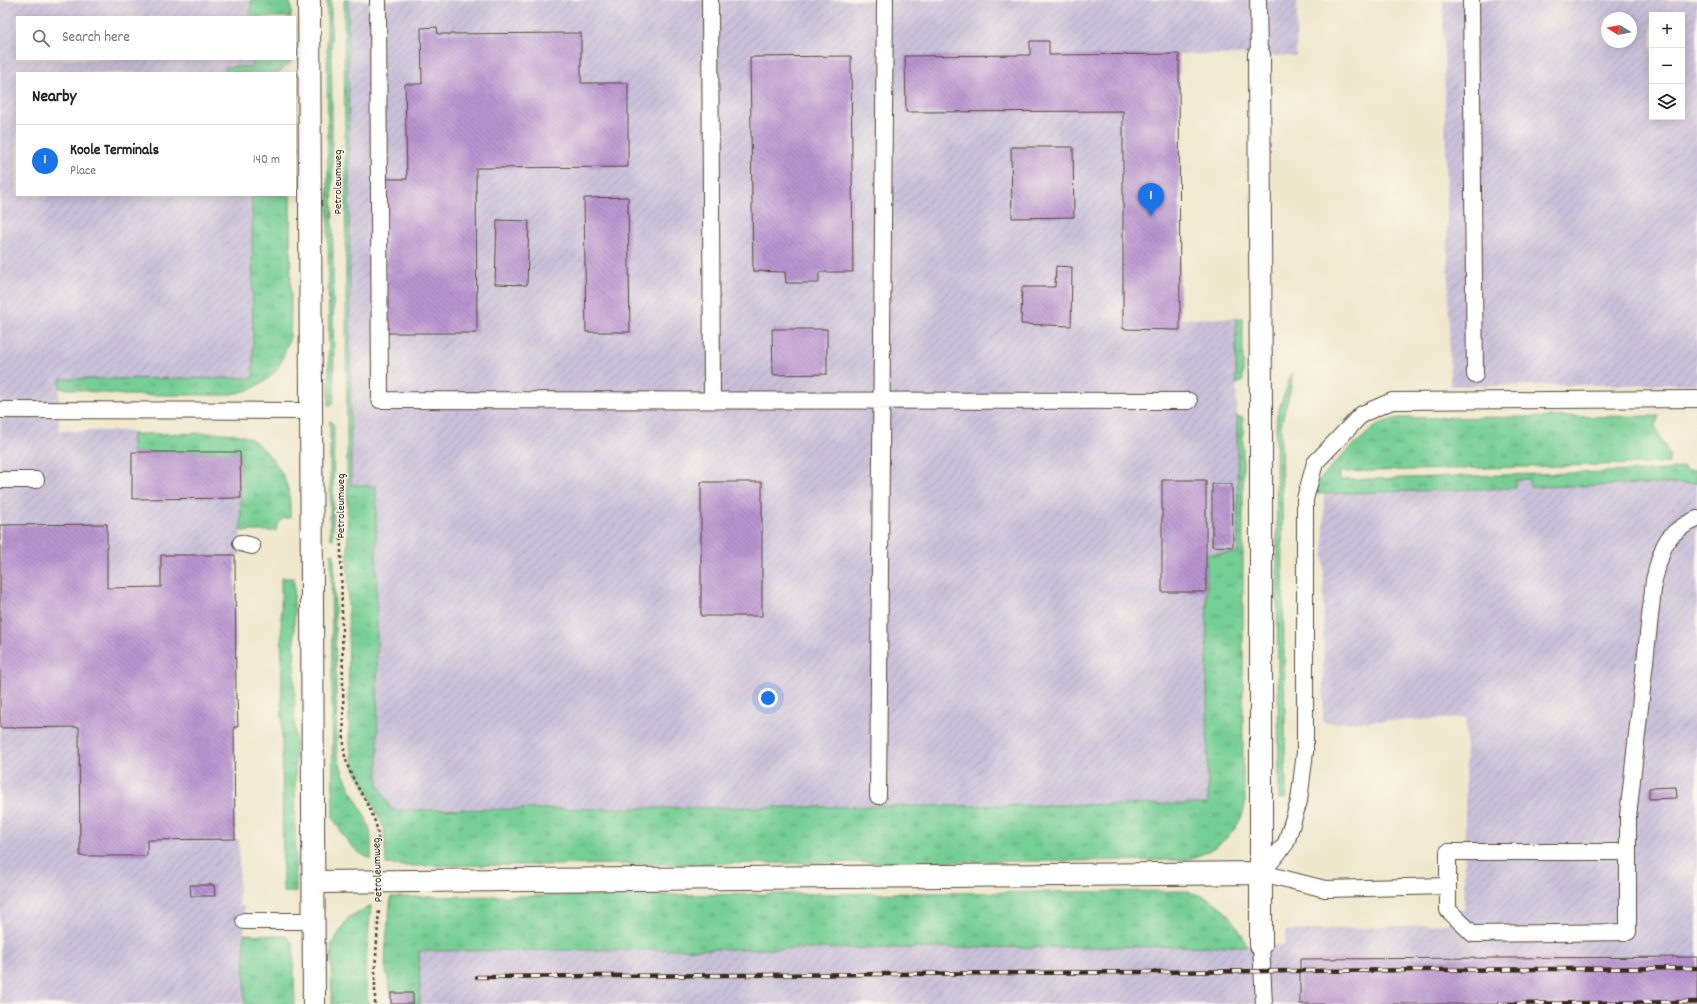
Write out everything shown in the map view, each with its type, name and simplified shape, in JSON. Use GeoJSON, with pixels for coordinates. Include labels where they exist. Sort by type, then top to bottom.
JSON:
{"type":"FeatureCollection","features":[{"type":"Feature","properties":{"kind":"street"},"geometry":{"type":"LineString","coordinates":[[309,0],[314,1004]]}},
{"type":"Feature","properties":{"kind":"street"},"geometry":{"type":"LineString","coordinates":[[1259,55],[1262,873],[1260,945]]}},
{"type":"Feature","properties":{"kind":"street"},"geometry":{"type":"LineString","coordinates":[[314,882],[1262,873]]}},
{"type":"Feature","properties":{"kind":"lane"},"geometry":{"type":"LineString","coordinates":[[378,0],[380,400],[1188,400]]}},
{"type":"Feature","properties":{"kind":"lane"},"geometry":{"type":"LineString","coordinates":[[710,0],[712,400]]}},
{"type":"Feature","properties":{"kind":"lane"},"geometry":{"type":"LineString","coordinates":[[878,796],[885,0]]}},
{"type":"Feature","properties":{"kind":"lane"},"geometry":{"type":"LineString","coordinates":[[1258,0],[1259,55]]}},
{"type":"Feature","properties":{"kind":"lane"},"geometry":{"type":"LineString","coordinates":[[1471,0],[1475,375]]}},
{"type":"Feature","properties":{"kind":"lane"},"geometry":{"type":"LineString","coordinates":[[1448,886],[1325,889],[1262,873],[1286,843],[1299,801],[1305,752],[1305,499],[1315,463],[1362,414],[1392,401],[1697,399]]}},
{"type":"Feature","properties":{"kind":"lane"},"geometry":{"type":"LineString","coordinates":[[0,410],[311,411]]}},
{"type":"Feature","properties":{"kind":"lane"},"geometry":{"type":"LineString","coordinates":[[0,480],[36,480]]}},
{"type":"Feature","properties":{"kind":"lane"},"geometry":{"type":"LineString","coordinates":[[1628,852],[1448,852],[1448,910],[1474,934],[1628,932],[1628,852],[1628,816],[1630,785],[1654,580],[1660,555],[1668,538],[1682,525],[1697,519]]}},
{"type":"Feature","properties":{"kind":"lane"},"geometry":{"type":"LineString","coordinates":[[244,920],[314,921]]}},
{"type":"Feature","properties":{"kind":"lane"},"geometry":{"type":"LineString","coordinates":[[1260,945],[1264,1004]]}},
{"type":"Feature","properties":{"kind":"path","name":"Petroleumweg"},"geometry":{"type":"LineString","coordinates":[[340,484],[343,745],[346,764],[376,825],[378,839],[379,918],[375,971],[375,1004]]}},
{"type":"Feature","properties":{"kind":"shaded area"},"geometry":{"type":"Polygon","coordinates":[[[0,0],[251,0],[251,16],[16,16],[16,60],[252,60],[252,67],[225,67],[225,72],[16,72],[16,196],[252,196],[253,378],[60,379],[59,410],[59,431],[132,431],[132,452],[240,452],[241,555],[235,555],[235,839],[239,839],[239,906],[244,906],[245,1004],[0,1004],[0,0]]]}},
{"type":"Feature","properties":{"kind":"shaded area"},"geometry":{"type":"Polygon","coordinates":[[[348,0],[1297,0],[1296,56],[1179,54],[1180,319],[1236,318],[1238,553],[1206,554],[1208,804],[391,810],[378,784],[376,486],[351,486],[348,0]]]}},
{"type":"Feature","properties":{"kind":"shaded area"},"geometry":{"type":"Polygon","coordinates":[[[1443,0],[1697,0],[1697,384],[1450,386],[1443,0]]]}},
{"type":"Feature","properties":{"kind":"shaded area"},"geometry":{"type":"Polygon","coordinates":[[[1529,479],[1530,487],[1697,483],[1697,1004],[420,1004],[419,951],[1285,945],[1285,931],[1447,924],[1464,908],[1466,718],[1323,723],[1324,493],[1515,488],[1515,480],[1529,479]]]}},
{"type":"Feature","properties":{"kind":"green space"},"geometry":{"type":"Polygon","coordinates":[[[251,0],[288,0],[291,5],[291,16],[251,16],[251,0]]]}},
{"type":"Feature","properties":{"kind":"green space"},"geometry":{"type":"Polygon","coordinates":[[[327,0],[331,0],[334,396],[332,405],[329,406],[327,0]]]}},
{"type":"Feature","properties":{"kind":"green space"},"geometry":{"type":"Polygon","coordinates":[[[344,0],[348,0],[351,485],[376,486],[378,784],[391,810],[1208,804],[1206,554],[1238,553],[1237,416],[1243,418],[1243,780],[1245,805],[1237,825],[1231,833],[1223,841],[1205,853],[1185,860],[402,866],[386,864],[384,829],[370,797],[353,766],[349,738],[344,0]]]}},
{"type":"Feature","properties":{"kind":"green space"},"geometry":{"type":"Polygon","coordinates":[[[252,60],[291,60],[291,62],[279,72],[225,72],[225,67],[251,67],[252,60]]]}},
{"type":"Feature","properties":{"kind":"green space"},"geometry":{"type":"Polygon","coordinates":[[[252,196],[290,196],[290,337],[282,360],[276,371],[267,379],[255,387],[242,392],[225,395],[124,395],[60,388],[60,379],[253,378],[252,196]]]}},
{"type":"Feature","properties":{"kind":"green space"},"geometry":{"type":"Polygon","coordinates":[[[1236,318],[1243,318],[1243,382],[1236,384],[1236,318]]]}},
{"type":"Feature","properties":{"kind":"green space"},"geometry":{"type":"Polygon","coordinates":[[[1292,372],[1290,393],[1281,427],[1286,798],[1279,799],[1276,427],[1277,415],[1292,372]]]}},
{"type":"Feature","properties":{"kind":"green space"},"geometry":{"type":"Polygon","coordinates":[[[1659,416],[1655,426],[1669,454],[1669,463],[1340,472],[1340,480],[1670,470],[1683,467],[1687,471],[1697,470],[1697,483],[1530,487],[1529,479],[1515,480],[1515,488],[1313,494],[1315,486],[1320,479],[1355,444],[1378,425],[1398,418],[1659,416]]]}},
{"type":"Feature","properties":{"kind":"green space"},"geometry":{"type":"Polygon","coordinates":[[[330,420],[334,425],[333,539],[330,538],[330,420]]]}},
{"type":"Feature","properties":{"kind":"green space"},"geometry":{"type":"Polygon","coordinates":[[[223,433],[241,435],[254,441],[269,455],[284,477],[289,492],[290,518],[284,518],[278,524],[276,531],[241,531],[240,452],[132,452],[132,434],[223,433]]]}},
{"type":"Feature","properties":{"kind":"green space"},"geometry":{"type":"Polygon","coordinates":[[[331,553],[334,554],[337,752],[343,772],[369,826],[371,838],[371,859],[358,852],[348,842],[333,817],[331,553]]]}},
{"type":"Feature","properties":{"kind":"green space"},"geometry":{"type":"Polygon","coordinates":[[[281,578],[294,578],[296,892],[283,892],[281,578]]]}},
{"type":"Feature","properties":{"kind":"green space"},"geometry":{"type":"Polygon","coordinates":[[[1185,891],[1215,902],[1231,918],[1244,938],[1247,946],[419,951],[420,1004],[413,1004],[413,993],[391,993],[385,966],[386,940],[391,897],[1185,891]]]}},
{"type":"Feature","properties":{"kind":"green space"},"geometry":{"type":"Polygon","coordinates":[[[371,906],[365,971],[368,1004],[332,1004],[331,945],[349,917],[371,906]]]}},
{"type":"Feature","properties":{"kind":"green space"},"geometry":{"type":"Polygon","coordinates":[[[244,934],[286,936],[293,943],[295,1004],[245,1004],[244,934]]]}},
{"type":"Feature","properties":{"kind":"building"},"geometry":{"type":"Polygon","coordinates":[[[437,27],[438,34],[581,33],[581,83],[628,83],[628,167],[476,168],[477,333],[387,333],[386,179],[407,179],[405,84],[422,84],[421,28],[437,27]]]}},
{"type":"Feature","properties":{"kind":"building"},"geometry":{"type":"Polygon","coordinates":[[[1030,41],[1049,41],[1049,55],[1179,54],[1180,330],[1123,329],[1123,111],[906,112],[905,56],[1030,55],[1030,41]]]}},
{"type":"Feature","properties":{"kind":"building"},"geometry":{"type":"Polygon","coordinates":[[[851,56],[853,272],[819,272],[819,283],[786,283],[785,272],[753,271],[750,57],[851,56]]]}},
{"type":"Feature","properties":{"kind":"building"},"geometry":{"type":"Polygon","coordinates":[[[1011,147],[1073,147],[1074,217],[1012,218],[1011,147]]]}},
{"type":"Feature","properties":{"kind":"building"},"geometry":{"type":"Polygon","coordinates":[[[628,197],[630,332],[586,332],[584,198],[628,197]]]}},
{"type":"Feature","properties":{"kind":"building"},"geometry":{"type":"Polygon","coordinates":[[[497,220],[529,221],[527,285],[495,284],[497,220]]]}},
{"type":"Feature","properties":{"kind":"building"},"geometry":{"type":"Polygon","coordinates":[[[1056,266],[1072,267],[1071,326],[1021,324],[1022,287],[1055,287],[1056,266]]]}},
{"type":"Feature","properties":{"kind":"building"},"geometry":{"type":"Polygon","coordinates":[[[772,329],[827,329],[827,374],[773,375],[772,329]]]}},
{"type":"Feature","properties":{"kind":"building"},"geometry":{"type":"Polygon","coordinates":[[[132,452],[240,452],[241,498],[132,499],[132,452]]]}},
{"type":"Feature","properties":{"kind":"building"},"geometry":{"type":"Polygon","coordinates":[[[1162,480],[1206,480],[1206,592],[1162,592],[1162,480]]]}},
{"type":"Feature","properties":{"kind":"building"},"geometry":{"type":"Polygon","coordinates":[[[701,482],[762,482],[762,616],[701,616],[701,482]]]}},
{"type":"Feature","properties":{"kind":"building"},"geometry":{"type":"Polygon","coordinates":[[[1212,484],[1232,484],[1233,547],[1212,546],[1212,484]]]}},
{"type":"Feature","properties":{"kind":"building"},"geometry":{"type":"Polygon","coordinates":[[[107,524],[107,588],[161,587],[161,555],[235,555],[236,699],[238,727],[234,727],[235,839],[147,840],[147,856],[80,856],[79,727],[0,728],[0,525],[107,524]]]}},
{"type":"Feature","properties":{"kind":"building"},"geometry":{"type":"Polygon","coordinates":[[[1676,787],[1677,798],[1649,799],[1649,788],[1676,787]]]}},
{"type":"Feature","properties":{"kind":"building"},"geometry":{"type":"Polygon","coordinates":[[[190,885],[214,885],[215,896],[191,896],[190,885]]]}},
{"type":"Feature","properties":{"kind":"building"},"geometry":{"type":"Polygon","coordinates":[[[1697,957],[1697,1004],[1300,1004],[1300,959],[1697,957]]]}},
{"type":"Feature","properties":{"kind":"building"},"geometry":{"type":"Polygon","coordinates":[[[391,993],[413,993],[413,1004],[391,1004],[391,993]]]}},
{"type":"Feature","properties":{"kind":"railway"},"geometry":{"type":"LineString","coordinates":[[477,977],[1697,968]]}},
{"type":"Feature","properties":{"kind":"railway"},"geometry":{"type":"LineString","coordinates":[[1499,1004],[1697,1002]]}},
{"type":"Feature","properties":{"kind":"place","name":"Koole Terminals"},"geometry":{"type":"Point","coordinates":[1151,216]}}]}
